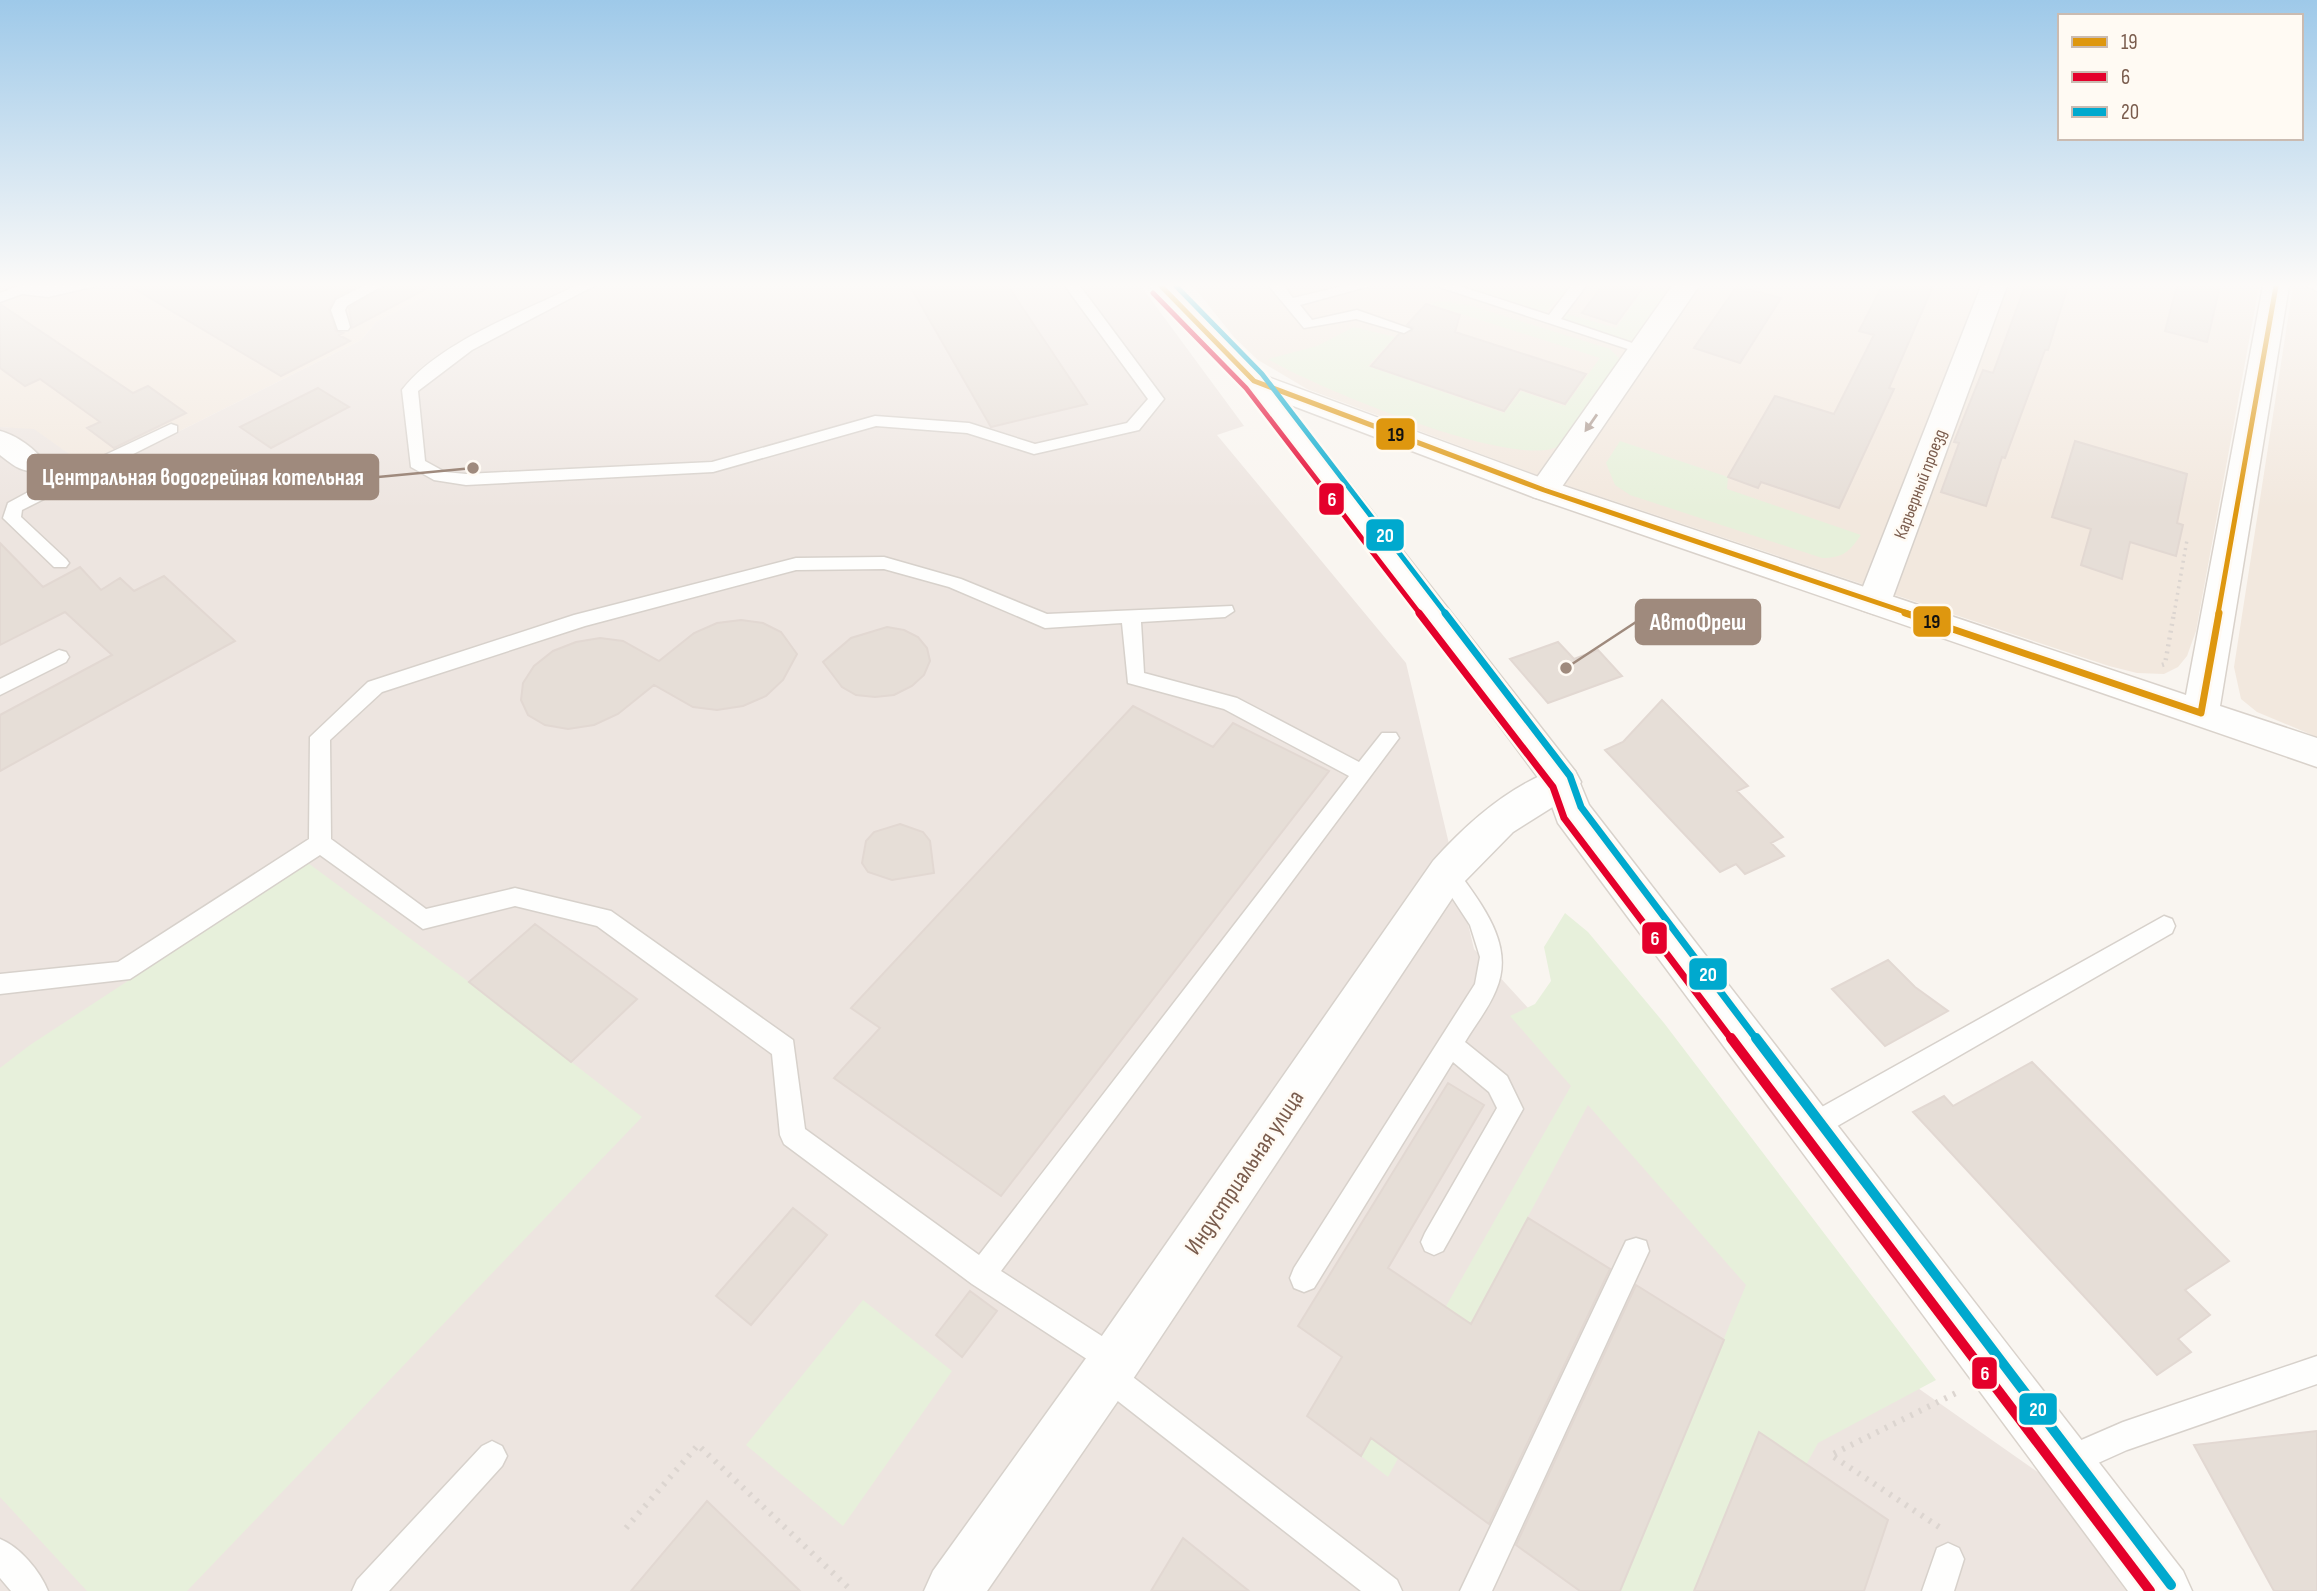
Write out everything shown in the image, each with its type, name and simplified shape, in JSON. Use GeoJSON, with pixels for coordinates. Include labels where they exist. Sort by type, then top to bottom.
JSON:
{"type":"FeatureCollection","features":[{"type":"Feature","properties":{"kind":"street"},"geometry":{"type":"LineString","coordinates":[[1235,360],[1363,519],[1562,782],[1572,812],[2164,1591]]}},
{"type":"Feature","properties":{"kind":"street"},"geometry":{"type":"LineString","coordinates":[[1544,490],[1634,360]]}},
{"type":"Feature","properties":{"kind":"street","name":"Карьерный проезд"},"geometry":{"type":"LineString","coordinates":[[1874,602],[1966,360]]}},
{"type":"Feature","properties":{"kind":"street"},"geometry":{"type":"LineString","coordinates":[[2201,713],[2263,360]]}},
{"type":"Feature","properties":{"kind":"street"},"geometry":{"type":"LineString","coordinates":[[1254,381],[1544,490],[2317,753]]}},
{"type":"Feature","properties":{"kind":"street","name":"Индустриальная улица"},"geometry":{"type":"LineString","coordinates":[[953,1591],[1111,1368],[1447,873],[1468,847],[1497,821],[1531,798],[1562,782]]}},
{"type":"Feature","properties":{"kind":"lane"},"geometry":{"type":"LineString","coordinates":[[444,360],[410,390],[417,463],[429,474],[449,480],[713,467],[875,421],[969,428],[1034,449],[1133,427],[1156,399],[1127,360]]}},
{"type":"Feature","properties":{"kind":"lane"},"geometry":{"type":"LineString","coordinates":[[60,563],[6,523],[14,508],[57,484],[171,429]]}},
{"type":"Feature","properties":{"kind":"lane"},"geometry":{"type":"LineString","coordinates":[[11,452],[57,484]]}},
{"type":"Feature","properties":{"kind":"lane"},"geometry":{"type":"LineString","coordinates":[[320,843],[320,737],[375,687],[581,620],[796,564],[884,563],[955,583],[1045,621],[1224,611]]}},
{"type":"Feature","properties":{"kind":"lane"},"geometry":{"type":"LineString","coordinates":[[1131,616],[1135,678],[1230,703],[1362,773]]}},
{"type":"Feature","properties":{"kind":"lane"},"geometry":{"type":"LineString","coordinates":[[0,688],[59,657]]}},
{"type":"Feature","properties":{"kind":"lane"},"geometry":{"type":"LineString","coordinates":[[982,1274],[1389,738]]}},
{"type":"Feature","properties":{"kind":"lane"},"geometry":{"type":"LineString","coordinates":[[0,984],[121,972],[320,843]]}},
{"type":"Feature","properties":{"kind":"lane"},"geometry":{"type":"LineString","coordinates":[[320,843],[424,919],[515,897],[603,918],[784,1048],[793,1135],[1111,1368],[1386,1591]]}},
{"type":"Feature","properties":{"kind":"lane"},"geometry":{"type":"LineString","coordinates":[[1304,1278],[1486,988],[1492,957],[1480,921],[1447,873]]}},
{"type":"Feature","properties":{"kind":"lane"},"geometry":{"type":"LineString","coordinates":[[1811,1127],[2164,926]]}},
{"type":"Feature","properties":{"kind":"lane"},"geometry":{"type":"LineString","coordinates":[[1434,1242],[1510,1109],[1497,1084],[1450,1044]]}},
{"type":"Feature","properties":{"kind":"lane"},"geometry":{"type":"LineString","coordinates":[[1476,1591],[1636,1251]]}},
{"type":"Feature","properties":{"kind":"lane"},"geometry":{"type":"LineString","coordinates":[[2067,1462],[2123,1437],[2317,1370]]}},
{"type":"Feature","properties":{"kind":"lane"},"geometry":{"type":"LineString","coordinates":[[368,1591],[492,1455]]}},
{"type":"Feature","properties":{"kind":"lane"},"geometry":{"type":"LineString","coordinates":[[0,1554],[32,1591]]}},
{"type":"Feature","properties":{"kind":"lane"},"geometry":{"type":"LineString","coordinates":[[1938,1591],[1948,1559]]}},
{"type":"Feature","properties":{"kind":"path"},"geometry":{"type":"LineString","coordinates":[[2157,667],[2165,664],[2187,540]]}},
{"type":"Feature","properties":{"kind":"path"},"geometry":{"type":"LineString","coordinates":[[1948,1559],[1954,1537],[1831,1455],[1959,1391]]}},
{"type":"Feature","properties":{"kind":"path"},"geometry":{"type":"LineString","coordinates":[[626,1528],[698,1446],[852,1591]]}},
{"type":"Feature","properties":{"kind":"shaded area"},"geometry":{"type":"Polygon","coordinates":[[[0,360],[321,360],[96,473],[34,430],[0,427],[0,360]]]}},
{"type":"Feature","properties":{"kind":"shaded area"},"geometry":{"type":"Polygon","coordinates":[[[321,360],[1196,360],[1244,426],[1217,435],[1406,663],[1474,949],[1801,1306],[2042,1475],[2126,1591],[0,1591],[0,427],[34,429],[96,473],[321,360]]]}},
{"type":"Feature","properties":{"kind":"shaded area"},"geometry":{"type":"Polygon","coordinates":[[[1258,360],[2245,360],[2196,631],[2187,656],[2178,667],[2164,674],[2137,673],[2109,666],[1880,590],[1551,480],[1307,389],[1258,360]]]}},
{"type":"Feature","properties":{"kind":"shaded area"},"geometry":{"type":"Polygon","coordinates":[[[2282,360],[2317,360],[2317,737],[2257,712],[2241,699],[2234,667],[2282,360]]]}},
{"type":"Feature","properties":{"kind":"green space"},"geometry":{"type":"Polygon","coordinates":[[[1270,360],[1373,360],[1368,366],[1504,413],[1521,391],[1565,406],[1598,360],[1621,360],[1565,441],[1559,446],[1536,451],[1501,447],[1414,422],[1326,388],[1270,360]]]}},
{"type":"Feature","properties":{"kind":"green space"},"geometry":{"type":"Polygon","coordinates":[[[1620,441],[1728,477],[1727,489],[1861,535],[1845,553],[1822,558],[1630,495],[1615,485],[1606,463],[1620,441]]]}},
{"type":"Feature","properties":{"kind":"green space"},"geometry":{"type":"Polygon","coordinates":[[[308,863],[469,982],[642,1117],[187,1591],[87,1591],[0,1497],[0,1068],[30,1045],[308,863]]]}},
{"type":"Feature","properties":{"kind":"green space"},"geometry":{"type":"Polygon","coordinates":[[[1565,913],[1588,932],[1664,1023],[1936,1380],[1818,1443],[1806,1465],[1759,1433],[1694,1591],[1620,1591],[1746,1285],[1588,1105],[1388,1477],[1361,1456],[1571,1086],[1510,1016],[1535,1004],[1551,981],[1544,947],[1565,913]]]}},
{"type":"Feature","properties":{"kind":"green space"},"geometry":{"type":"Polygon","coordinates":[[[863,1300],[952,1371],[843,1526],[746,1445],[863,1300]]]}},
{"type":"Feature","properties":{"kind":"building"},"geometry":{"type":"Polygon","coordinates":[[[0,360],[84,360],[133,393],[148,386],[186,413],[114,448],[87,428],[100,422],[40,379],[25,386],[0,368],[0,360]]]}},
{"type":"Feature","properties":{"kind":"building"},"geometry":{"type":"Polygon","coordinates":[[[255,360],[312,360],[281,376],[255,360]]]}},
{"type":"Feature","properties":{"kind":"building"},"geometry":{"type":"Polygon","coordinates":[[[953,360],[1058,360],[1087,404],[991,427],[953,360]]]}},
{"type":"Feature","properties":{"kind":"building"},"geometry":{"type":"Polygon","coordinates":[[[1376,360],[1543,360],[1586,374],[1565,404],[1520,389],[1504,411],[1371,366],[1376,360]]]}},
{"type":"Feature","properties":{"kind":"building"},"geometry":{"type":"Polygon","coordinates":[[[1861,360],[1901,360],[1889,388],[1894,389],[1839,508],[1761,482],[1758,488],[1728,477],[1775,396],[1834,414],[1861,360]]]}},
{"type":"Feature","properties":{"kind":"building"},"geometry":{"type":"Polygon","coordinates":[[[1998,360],[2041,360],[2005,458],[2002,457],[1986,506],[1941,492],[1959,443],[1954,442],[1983,370],[1993,373],[1998,360]]]}},
{"type":"Feature","properties":{"kind":"building"},"geometry":{"type":"Polygon","coordinates":[[[318,388],[349,407],[271,448],[240,427],[318,388]]]}},
{"type":"Feature","properties":{"kind":"building"},"geometry":{"type":"Polygon","coordinates":[[[2075,441],[2187,474],[2177,523],[2183,525],[2176,556],[2130,542],[2122,579],[2081,565],[2091,529],[2052,517],[2075,441]]]}},
{"type":"Feature","properties":{"kind":"building"},"geometry":{"type":"Polygon","coordinates":[[[0,543],[43,587],[80,567],[101,590],[120,578],[134,591],[164,576],[235,641],[0,771],[0,715],[112,655],[65,612],[0,645],[0,543]]]}},
{"type":"Feature","properties":{"kind":"building"},"geometry":{"type":"Polygon","coordinates":[[[741,620],[763,623],[781,632],[797,654],[783,680],[766,696],[743,706],[717,710],[693,707],[654,685],[618,714],[594,725],[568,729],[545,725],[528,715],[521,700],[523,683],[534,666],[553,651],[576,642],[600,638],[623,641],[659,661],[694,633],[717,623],[741,620]]]}},
{"type":"Feature","properties":{"kind":"building"},"geometry":{"type":"Polygon","coordinates":[[[887,627],[904,630],[918,637],[927,648],[930,661],[924,675],[912,686],[894,695],[856,695],[842,687],[823,662],[851,638],[887,627]]]}},
{"type":"Feature","properties":{"kind":"building"},"geometry":{"type":"Polygon","coordinates":[[[1558,642],[1574,659],[1598,650],[1622,676],[1548,703],[1510,659],[1558,642]]]}},
{"type":"Feature","properties":{"kind":"building"},"geometry":{"type":"Polygon","coordinates":[[[1662,700],[1748,786],[1737,791],[1783,837],[1771,843],[1784,856],[1745,874],[1736,864],[1720,872],[1605,750],[1623,742],[1662,700]]]}},
{"type":"Feature","properties":{"kind":"building"},"geometry":{"type":"Polygon","coordinates":[[[1133,706],[1213,747],[1233,723],[1329,771],[1001,1196],[834,1078],[880,1028],[851,1008],[1133,706]]]}},
{"type":"Feature","properties":{"kind":"building"},"geometry":{"type":"Polygon","coordinates":[[[900,824],[923,832],[930,841],[934,873],[892,880],[868,872],[862,863],[866,841],[874,832],[900,824]]]}},
{"type":"Feature","properties":{"kind":"building"},"geometry":{"type":"Polygon","coordinates":[[[535,924],[637,999],[571,1062],[469,982],[535,924]]]}},
{"type":"Feature","properties":{"kind":"building"},"geometry":{"type":"Polygon","coordinates":[[[1888,960],[1915,987],[1948,1011],[1885,1046],[1832,989],[1888,960]]]}},
{"type":"Feature","properties":{"kind":"building"},"geometry":{"type":"Polygon","coordinates":[[[2032,1062],[2229,1261],[2185,1290],[2210,1315],[2178,1339],[2191,1352],[2157,1375],[1913,1112],[1944,1096],[1953,1106],[2032,1062]]]}},
{"type":"Feature","properties":{"kind":"building"},"geometry":{"type":"Polygon","coordinates":[[[1448,1083],[1484,1105],[1388,1268],[1471,1324],[1528,1218],[1610,1269],[1489,1524],[1371,1438],[1361,1456],[1307,1416],[1342,1357],[1298,1326],[1448,1083]]]}},
{"type":"Feature","properties":{"kind":"building"},"geometry":{"type":"Polygon","coordinates":[[[793,1208],[827,1235],[751,1325],[716,1296],[793,1208]]]}},
{"type":"Feature","properties":{"kind":"building"},"geometry":{"type":"Polygon","coordinates":[[[1636,1285],[1724,1340],[1620,1591],[1580,1591],[1516,1545],[1636,1285]]]}},
{"type":"Feature","properties":{"kind":"building"},"geometry":{"type":"Polygon","coordinates":[[[970,1291],[997,1311],[962,1357],[936,1335],[970,1291]]]}},
{"type":"Feature","properties":{"kind":"building"},"geometry":{"type":"Polygon","coordinates":[[[2317,1431],[2317,1591],[2274,1591],[2194,1445],[2317,1431]]]}},
{"type":"Feature","properties":{"kind":"building"},"geometry":{"type":"Polygon","coordinates":[[[1759,1432],[1888,1520],[1864,1591],[1694,1591],[1759,1432]]]}},
{"type":"Feature","properties":{"kind":"building"},"geometry":{"type":"Polygon","coordinates":[[[707,1501],[800,1591],[631,1591],[707,1501]]]}},
{"type":"Feature","properties":{"kind":"building"},"geometry":{"type":"Polygon","coordinates":[[[1183,1538],[1249,1591],[1151,1591],[1183,1538]]]}},
{"type":"Feature","properties":{"kind":"transit line","name":"6"},"geometry":{"type":"LineString","coordinates":[[1219,360],[1246,388],[1553,787],[1564,818],[2150,1591]]}},
{"type":"Feature","properties":{"kind":"transit line","name":"19"},"geometry":{"type":"LineString","coordinates":[[1234,360],[1254,381],[1544,490],[2201,713]]}},
{"type":"Feature","properties":{"kind":"transit line","name":"20"},"geometry":{"type":"LineString","coordinates":[[1249,360],[1262,374],[1570,776],[1581,807],[2171,1585]]}},
{"type":"Feature","properties":{"kind":"transit line","name":"19"},"geometry":{"type":"LineString","coordinates":[[2201,713],[2263,360]]}},
{"type":"Feature","properties":{"kind":"place","name":"Центральная водогрейная котельная"},"geometry":{"type":"Point","coordinates":[473,468]}},
{"type":"Feature","properties":{"kind":"place","name":"АвтоФреш"},"geometry":{"type":"Point","coordinates":[1566,668]}}]}
